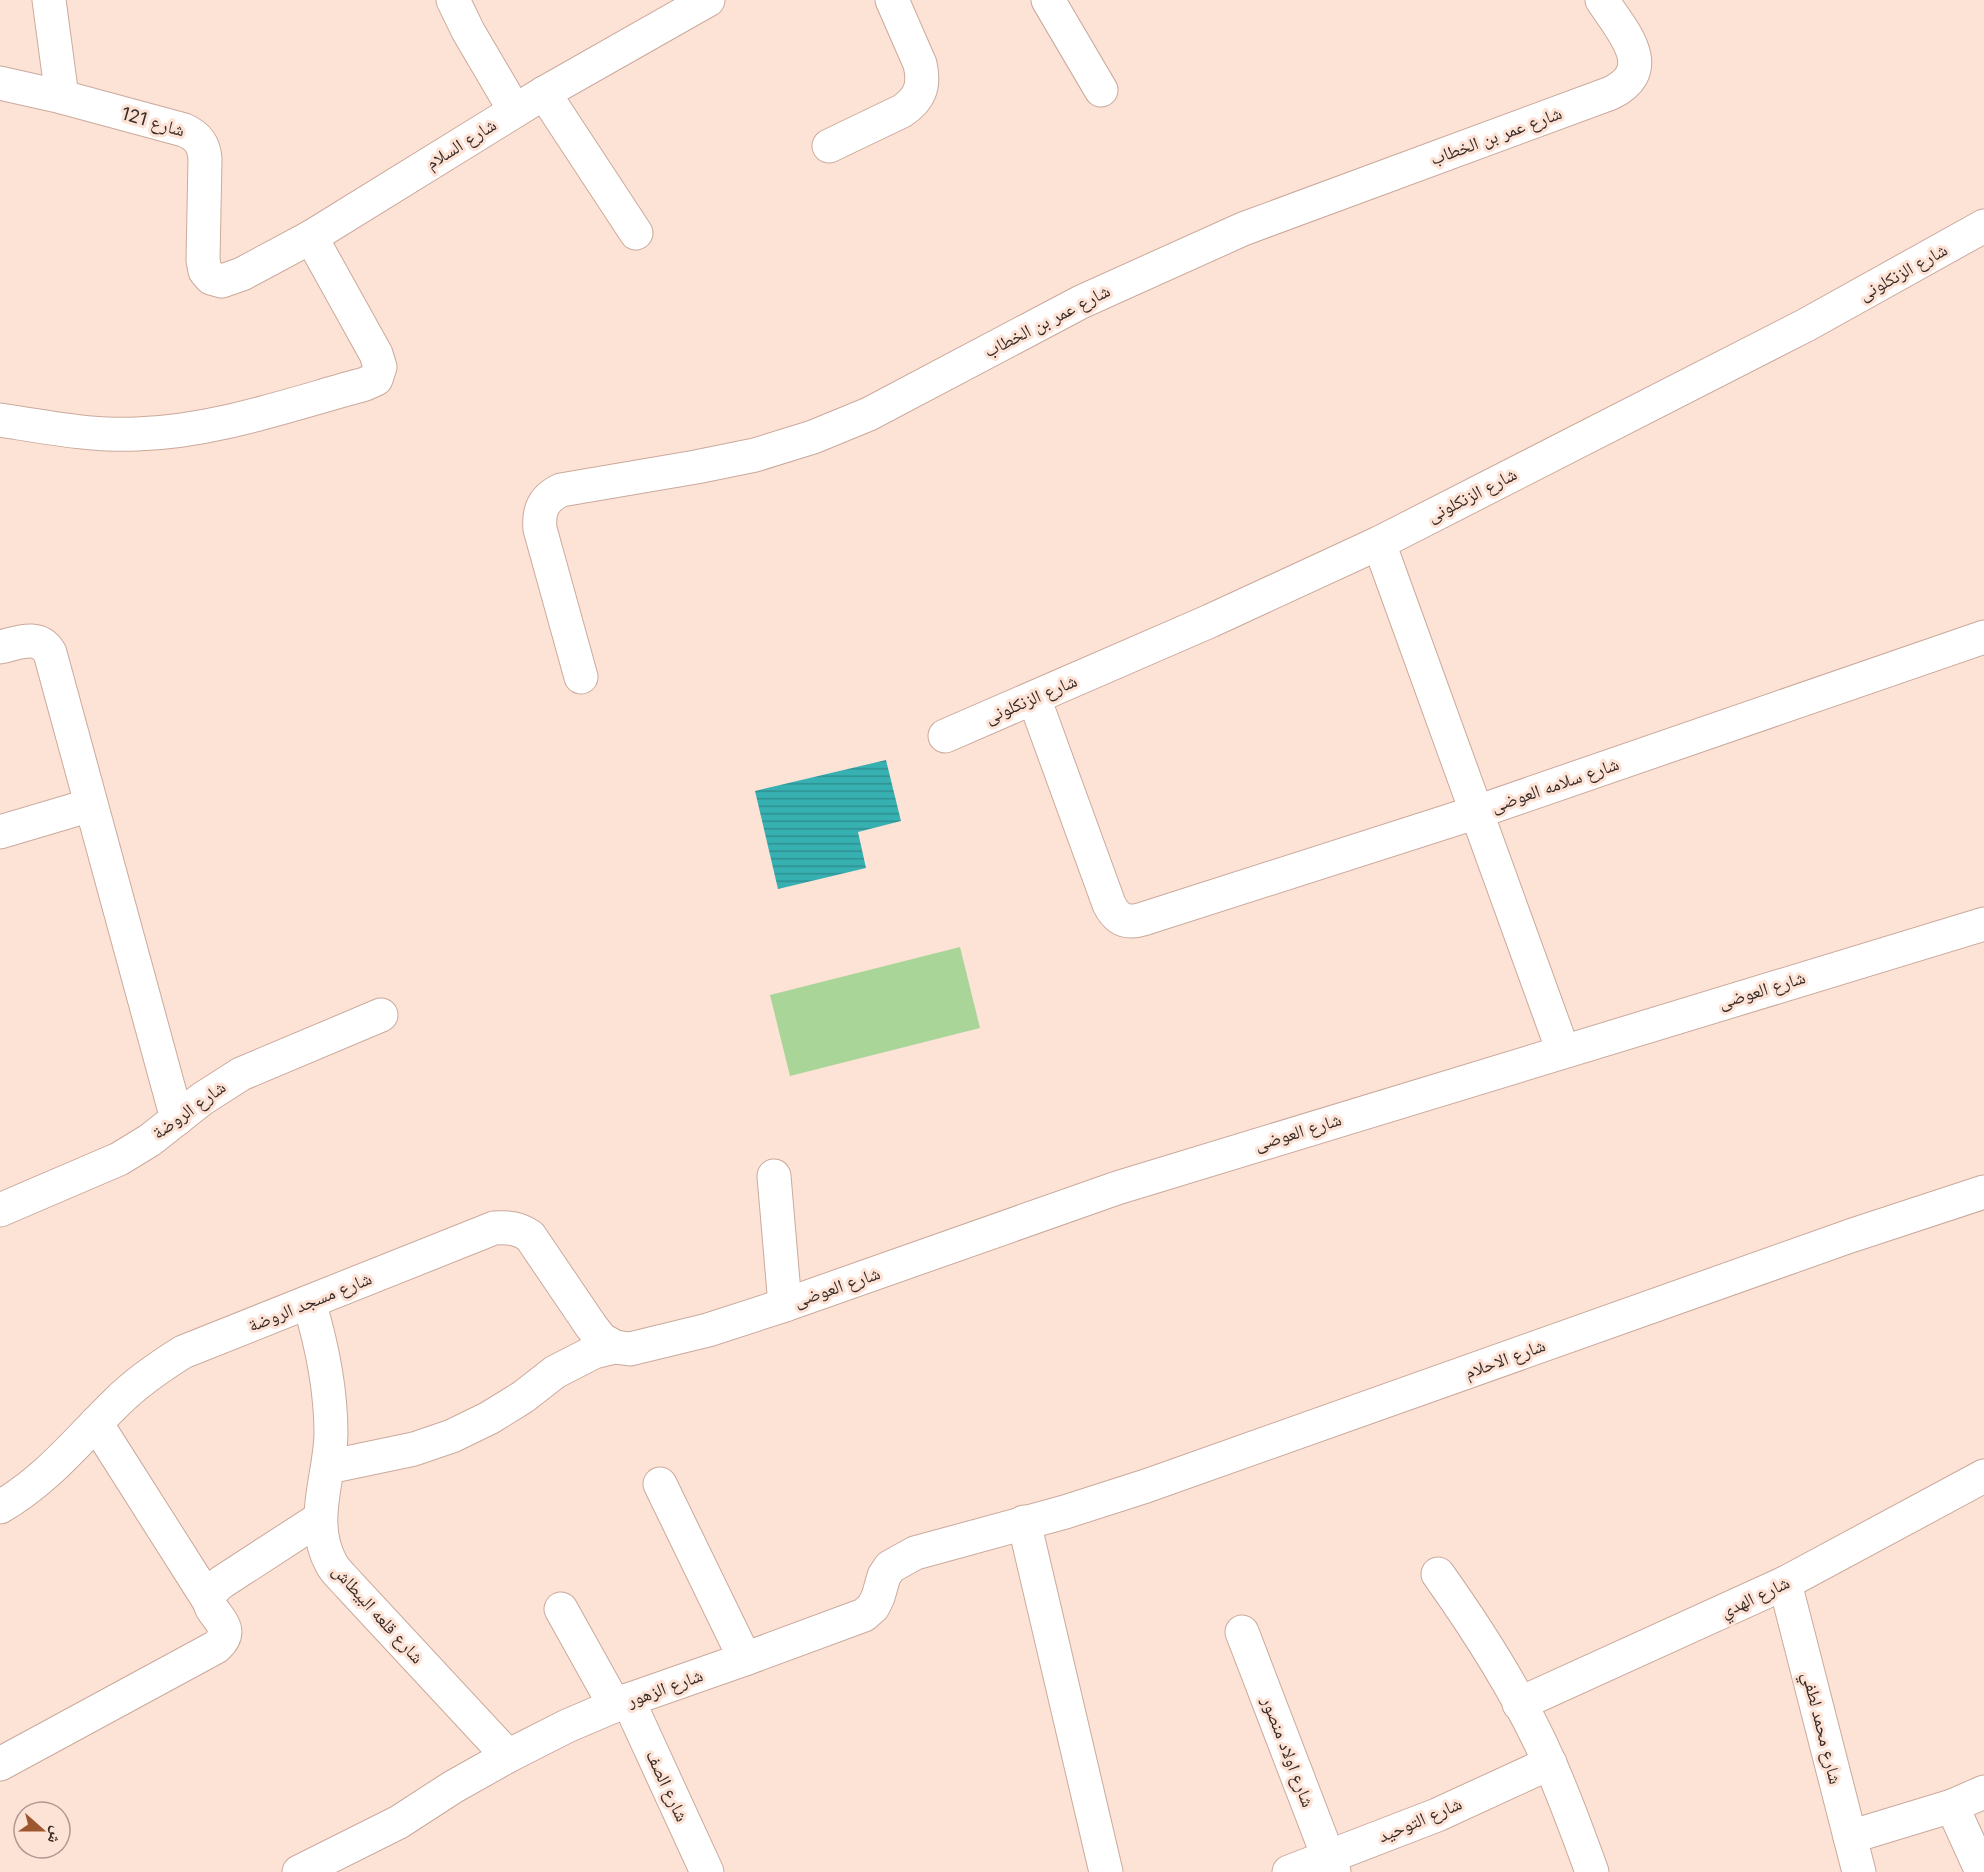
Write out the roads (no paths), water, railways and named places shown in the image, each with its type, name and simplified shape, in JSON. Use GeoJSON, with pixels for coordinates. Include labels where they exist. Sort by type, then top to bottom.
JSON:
{"type":"FeatureCollection","features":[{"type":"Feature","properties":{"kind":"street"},"geometry":{"type":"LineString","coordinates":[[49,0],[62,97]]}},
{"type":"Feature","properties":{"kind":"street"},"geometry":{"type":"LineString","coordinates":[[453,0],[514,111]]}},
{"type":"Feature","properties":{"kind":"street","name":"شارع السلام"},"geometry":{"type":"LineString","coordinates":[[212,278],[222,281],[232,279],[311,237],[544,93],[708,0]]}},
{"type":"Feature","properties":{"kind":"street"},"geometry":{"type":"LineString","coordinates":[[829,146],[902,111],[918,97],[922,86],[922,75],[892,0]]}},
{"type":"Feature","properties":{"kind":"street"},"geometry":{"type":"LineString","coordinates":[[1048,0],[1101,90]]}},
{"type":"Feature","properties":{"kind":"street","name":"شارع عمر بن الخطاب"},"geometry":{"type":"LineString","coordinates":[[581,677],[540,529],[540,510],[552,494],[561,490],[755,455],[813,437],[869,414],[1081,302],[1243,229],[1611,93],[1622,87],[1629,79],[1635,69],[1635,58],[1633,47],[1602,0]]}},
{"type":"Feature","properties":{"kind":"street","name":"شارع 121"},"geometry":{"type":"LineString","coordinates":[[0,83],[62,97],[193,134],[204,149],[203,260],[205,270],[212,278]]}},
{"type":"Feature","properties":{"kind":"street"},"geometry":{"type":"LineString","coordinates":[[544,93],[636,233]]}},
{"type":"Feature","properties":{"kind":"street","name":"شارع الزنكلونى"},"geometry":{"type":"LineString","coordinates":[[945,736],[1210,621],[1379,543],[1806,325],[1984,226]]}},
{"type":"Feature","properties":{"kind":"street"},"geometry":{"type":"LineString","coordinates":[[0,420],[96,434],[138,434],[181,430],[228,421],[365,384],[376,379],[380,367],[376,354],[311,237]]}},
{"type":"Feature","properties":{"kind":"street"},"geometry":{"type":"LineString","coordinates":[[1379,543],[1563,1051]]}},
{"type":"Feature","properties":{"kind":"street","name":"شارع سلامه العوضى"},"geometry":{"type":"LineString","coordinates":[[1034,698],[1109,904],[1113,912],[1122,920],[1129,922],[1477,812],[1984,638]]}},
{"type":"Feature","properties":{"kind":"street"},"geometry":{"type":"LineString","coordinates":[[0,647],[29,640],[42,643],[47,647],[177,1119]]}},
{"type":"Feature","properties":{"kind":"street"},"geometry":{"type":"LineString","coordinates":[[0,832],[91,805]]}},
{"type":"Feature","properties":{"kind":"street","name":"شارع العوضى"},"geometry":{"type":"LineString","coordinates":[[328,1467],[414,1449],[452,1436],[489,1418],[523,1397],[555,1372],[594,1352],[615,1347],[630,1349],[708,1330],[1117,1188],[1984,924]]}},
{"type":"Feature","properties":{"kind":"street","name":"شارع الروضة"},"geometry":{"type":"LineString","coordinates":[[0,1210],[119,1159],[150,1140],[202,1099],[241,1074],[381,1015]]}},
{"type":"Feature","properties":{"kind":"street"},"geometry":{"type":"LineString","coordinates":[[774,1176],[785,1305]]}},
{"type":"Feature","properties":{"kind":"street","name":"شارع الاحلام"},"geometry":{"type":"LineString","coordinates":[[1024,1522],[1076,1509],[1146,1486],[1850,1236],[1984,1192]]}},
{"type":"Feature","properties":{"kind":"street","name":"شارع مسجد الروضة"},"geometry":{"type":"LineString","coordinates":[[0,1507],[54,1468],[118,1401],[149,1374],[183,1352],[494,1228],[519,1229],[530,1236],[591,1326],[601,1338],[615,1347]]}},
{"type":"Feature","properties":{"kind":"street","name":"شارع قلعه البيطاش"},"geometry":{"type":"LineString","coordinates":[[309,1302],[318,1334],[329,1400],[331,1434],[319,1519],[322,1544],[333,1566],[508,1756]]}},
{"type":"Feature","properties":{"kind":"street"},"geometry":{"type":"LineString","coordinates":[[96,1424],[209,1601]]}},
{"type":"Feature","properties":{"kind":"street","name":"شارع الهدي"},"geometry":{"type":"LineString","coordinates":[[1519,1704],[1785,1584],[1984,1476]]}},
{"type":"Feature","properties":{"kind":"street"},"geometry":{"type":"LineString","coordinates":[[660,1484],[745,1659]]}},
{"type":"Feature","properties":{"kind":"street"},"geometry":{"type":"LineString","coordinates":[[0,1764],[216,1647],[223,1638],[224,1626],[210,1607],[209,1601],[210,1595],[217,1586],[319,1519]]}},
{"type":"Feature","properties":{"kind":"street"},"geometry":{"type":"LineString","coordinates":[[1024,1522],[1106,1872]]}},
{"type":"Feature","properties":{"kind":"street","name":"شارع الزهور"},"geometry":{"type":"LineString","coordinates":[[299,1872],[399,1822],[453,1787],[567,1726],[622,1703],[864,1615],[873,1607],[884,1576],[890,1567],[915,1553],[1024,1522]]}},
{"type":"Feature","properties":{"kind":"street"},"geometry":{"type":"LineString","coordinates":[[1438,1574],[1471,1620],[1550,1763],[1592,1872]]}},
{"type":"Feature","properties":{"kind":"street","name":"شارع محمد لطفي"},"geometry":{"type":"LineString","coordinates":[[1785,1584],[1859,1872]]}},
{"type":"Feature","properties":{"kind":"street","name":"شارع الصف"},"geometry":{"type":"LineString","coordinates":[[561,1609],[622,1703],[707,1872]]}},
{"type":"Feature","properties":{"kind":"street","name":"شارع اولاد منصور"},"geometry":{"type":"LineString","coordinates":[[1242,1632],[1331,1865]]}},
{"type":"Feature","properties":{"kind":"street","name":"شارع التوحيد"},"geometry":{"type":"LineString","coordinates":[[1289,1872],[1331,1865],[1550,1763]]}},
{"type":"Feature","properties":{"kind":"street"},"geometry":{"type":"LineString","coordinates":[[1850,1838],[1952,1806],[1984,1792]]}},
{"type":"Feature","properties":{"kind":"street"},"geometry":{"type":"LineString","coordinates":[[1952,1806],[1982,1872]]}},
{"type":"Feature","properties":{"kind":"water"},"geometry":{"type":"Polygon","coordinates":[[[886,760],[901,821],[858,832],[866,868],[778,889],[755,791],[886,760]]]}}]}
